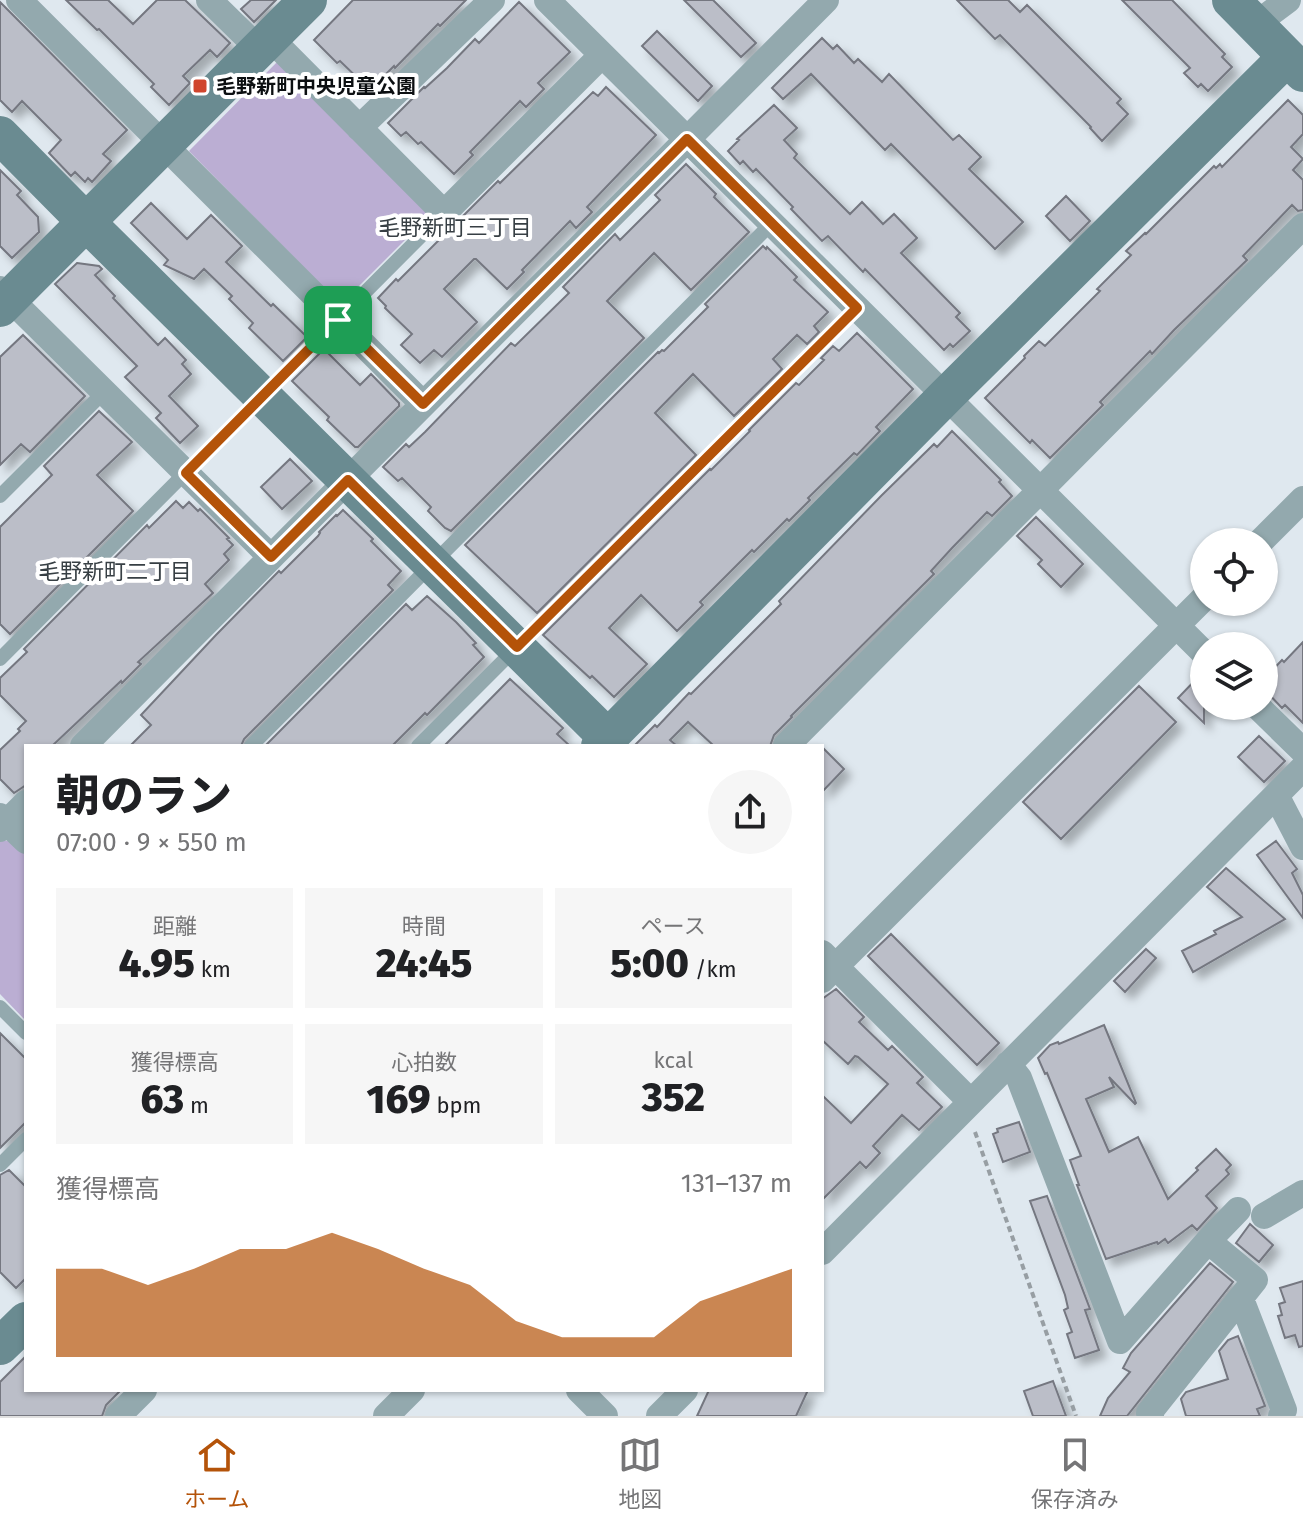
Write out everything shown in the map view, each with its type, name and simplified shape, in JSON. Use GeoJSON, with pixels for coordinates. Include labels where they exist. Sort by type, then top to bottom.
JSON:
{"type":"FeatureCollection","features":[{"type":"Feature","properties":{"kind":"street"},"geometry":{"type":"LineString","coordinates":[[19,0],[423,404]]}},
{"type":"Feature","properties":{"kind":"street"},"geometry":{"type":"LineString","coordinates":[[209,0],[359,128],[444,213],[602,55]]}},
{"type":"Feature","properties":{"kind":"street"},"geometry":{"type":"LineString","coordinates":[[271,557],[104,392],[3,299],[86,222],[308,0]]}},
{"type":"Feature","properties":{"kind":"street"},"geometry":{"type":"LineString","coordinates":[[359,128],[492,0]]}},
{"type":"Feature","properties":{"kind":"street"},"geometry":{"type":"LineString","coordinates":[[547,0],[1190,640]]}},
{"type":"Feature","properties":{"kind":"street"},"geometry":{"type":"LineString","coordinates":[[85,744],[826,0]]}},
{"type":"Feature","properties":{"kind":"street"},"geometry":{"type":"LineString","coordinates":[[0,135],[517,647],[608,743],[946,396],[1295,65],[1244,12],[1288,0]]}},
{"type":"Feature","properties":{"kind":"street"},"geometry":{"type":"LineString","coordinates":[[788,744],[1303,226]]}},
{"type":"Feature","properties":{"kind":"street"},"geometry":{"type":"LineString","coordinates":[[1274,528],[1303,499]]}},
{"type":"Feature","properties":{"kind":"street"},"geometry":{"type":"LineString","coordinates":[[968,1104],[826,966],[1190,612]]}},
{"type":"Feature","properties":{"kind":"street"},"geometry":{"type":"LineString","coordinates":[[1271,720],[1303,751]]}},
{"type":"Feature","properties":{"kind":"street"},"geometry":{"type":"LineString","coordinates":[[824,1250],[1303,768]]}},
{"type":"Feature","properties":{"kind":"street"},"geometry":{"type":"LineString","coordinates":[[1276,795],[1303,847]]}},
{"type":"Feature","properties":{"kind":"street"},"geometry":{"type":"LineString","coordinates":[[24,805],[2,822],[24,839]]}},
{"type":"Feature","properties":{"kind":"street"},"geometry":{"type":"LineString","coordinates":[[1008,1064],[1019,1078],[1120,1341],[1238,1210]]}},
{"type":"Feature","properties":{"kind":"street"},"geometry":{"type":"LineString","coordinates":[[1264,1216],[1303,1193]]}},
{"type":"Feature","properties":{"kind":"street"},"geometry":{"type":"LineString","coordinates":[[1151,1416],[1149,1413],[1255,1280],[1208,1241]]}},
{"type":"Feature","properties":{"kind":"street"},"geometry":{"type":"LineString","coordinates":[[1241,1299],[1284,1410],[1281,1416]]}},
{"type":"Feature","properties":{"kind":"street"},"geometry":{"type":"LineString","coordinates":[[0,1346],[24,1323]]}},
{"type":"Feature","properties":{"kind":"street"},"geometry":{"type":"LineString","coordinates":[[118,1416],[142,1392]]}},
{"type":"Feature","properties":{"kind":"street"},"geometry":{"type":"LineString","coordinates":[[386,1416],[410,1392]]}},
{"type":"Feature","properties":{"kind":"street"},"geometry":{"type":"LineString","coordinates":[[581,1392],[605,1416]]}},
{"type":"Feature","properties":{"kind":"street"},"geometry":{"type":"LineString","coordinates":[[659,1416],[683,1392]]}},
{"type":"Feature","properties":{"kind":"lane"},"geometry":{"type":"LineString","coordinates":[[0,659],[444,213]]}},
{"type":"Feature","properties":{"kind":"lane"},"geometry":{"type":"LineString","coordinates":[[253,744],[772,223]]}},
{"type":"Feature","properties":{"kind":"lane"},"geometry":{"type":"LineString","coordinates":[[420,744],[857,308]]}},
{"type":"Feature","properties":{"kind":"lane"},"geometry":{"type":"LineString","coordinates":[[0,496],[104,392]]}},
{"type":"Feature","properties":{"kind":"lane"},"geometry":{"type":"LineString","coordinates":[[0,1007],[24,1031]]}},
{"type":"Feature","properties":{"kind":"lane"},"geometry":{"type":"LineString","coordinates":[[0,1165],[24,1141]]}},
{"type":"Feature","properties":{"kind":"path"},"geometry":{"type":"LineString","coordinates":[[968,1104],[1076,1416]]}},
{"type":"Feature","properties":{"kind":"shaded area"},"geometry":{"type":"Polygon","coordinates":[[[281,58],[430,215],[345,300],[334,298],[189,151],[281,58]]]}},
{"type":"Feature","properties":{"kind":"shaded area"},"geometry":{"type":"Polygon","coordinates":[[[0,841],[15,841],[24,849],[24,1019],[0,994],[0,841]]]}},
{"type":"Feature","properties":{"kind":"building"},"geometry":{"type":"Polygon","coordinates":[[[66,0],[108,0],[133,24],[157,0],[185,0],[230,43],[217,57],[210,50],[183,76],[190,83],[169,105],[151,87],[154,84],[66,0]]]}},
{"type":"Feature","properties":{"kind":"building"},"geometry":{"type":"Polygon","coordinates":[[[251,0],[276,0],[254,22],[241,9],[251,0]]]}},
{"type":"Feature","properties":{"kind":"building"},"geometry":{"type":"Polygon","coordinates":[[[353,0],[466,0],[370,90],[314,40],[353,0]]]}},
{"type":"Feature","properties":{"kind":"building"},"geometry":{"type":"Polygon","coordinates":[[[684,0],[713,0],[756,43],[741,57],[684,0]]]}},
{"type":"Feature","properties":{"kind":"building"},"geometry":{"type":"Polygon","coordinates":[[[957,0],[1008,0],[1020,12],[1027,5],[1121,99],[1117,103],[1128,114],[1102,141],[1000,35],[995,39],[957,0]]]}},
{"type":"Feature","properties":{"kind":"building"},"geometry":{"type":"Polygon","coordinates":[[[1122,0],[1172,0],[1225,54],[1222,57],[1232,67],[1208,91],[1201,84],[1198,87],[1184,73],[1190,68],[1122,0]]]}},
{"type":"Feature","properties":{"kind":"building"},"geometry":{"type":"Polygon","coordinates":[[[0,2],[127,130],[103,154],[111,161],[92,182],[88,178],[85,182],[75,172],[71,176],[49,153],[61,140],[22,101],[12,112],[0,100],[0,2]]]}},
{"type":"Feature","properties":{"kind":"building"},"geometry":{"type":"Polygon","coordinates":[[[519,2],[570,52],[538,83],[544,89],[526,107],[520,101],[470,152],[473,155],[454,174],[421,142],[418,144],[406,132],[401,136],[388,123],[475,39],[479,43],[519,2]]]}},
{"type":"Feature","properties":{"kind":"building"},"geometry":{"type":"Polygon","coordinates":[[[657,31],[712,86],[698,101],[642,46],[657,31]]]}},
{"type":"Feature","properties":{"kind":"building"},"geometry":{"type":"Polygon","coordinates":[[[822,38],[833,49],[837,45],[854,63],[858,59],[882,82],[889,74],[953,140],[959,135],[981,157],[969,169],[1023,222],[995,249],[891,144],[885,150],[811,74],[783,99],[772,88],[822,38]]]}},
{"type":"Feature","properties":{"kind":"building"},"geometry":{"type":"Polygon","coordinates":[[[606,87],[656,135],[587,207],[592,212],[576,228],[570,221],[507,289],[474,259],[444,289],[477,322],[442,357],[434,350],[420,363],[401,345],[412,334],[378,298],[593,92],[598,96],[606,87]]]}},
{"type":"Feature","properties":{"kind":"building"},"geometry":{"type":"Polygon","coordinates":[[[1288,100],[1303,115],[1303,134],[1291,147],[1303,159],[1293,170],[1303,180],[1303,210],[1298,211],[1292,205],[1243,256],[1247,260],[1152,354],[1150,351],[1100,402],[1103,405],[1050,458],[1032,440],[1030,443],[985,398],[1039,341],[1045,346],[1100,291],[1097,289],[1131,255],[1126,251],[1214,166],[1216,168],[1220,164],[1222,167],[1288,100]]]}},
{"type":"Feature","properties":{"kind":"building"},"geometry":{"type":"Polygon","coordinates":[[[774,105],[797,128],[784,140],[797,154],[794,158],[850,214],[862,202],[883,224],[894,214],[917,238],[901,253],[960,313],[956,317],[970,331],[953,347],[950,344],[944,350],[865,269],[863,272],[828,236],[822,241],[756,169],[753,172],[743,161],[740,164],[728,151],[774,105]]]}},
{"type":"Feature","properties":{"kind":"building"},"geometry":{"type":"Polygon","coordinates":[[[686,164],[749,232],[691,290],[654,253],[607,301],[644,338],[451,531],[445,528],[428,511],[431,507],[402,478],[398,481],[383,467],[406,444],[409,447],[511,343],[515,346],[569,293],[563,287],[615,234],[620,240],[660,200],[655,195],[686,164]]]}},
{"type":"Feature","properties":{"kind":"building"},"geometry":{"type":"Polygon","coordinates":[[[0,170],[21,191],[17,195],[38,217],[39,232],[12,258],[0,246],[0,170]]]}},
{"type":"Feature","properties":{"kind":"building"},"geometry":{"type":"Polygon","coordinates":[[[1066,196],[1090,221],[1070,241],[1046,216],[1066,196]]]}},
{"type":"Feature","properties":{"kind":"building"},"geometry":{"type":"Polygon","coordinates":[[[151,203],[187,239],[211,215],[242,246],[226,262],[307,337],[283,361],[249,328],[253,323],[229,299],[232,296],[204,269],[194,279],[164,265],[168,260],[131,223],[151,203]]]}},
{"type":"Feature","properties":{"kind":"building"},"geometry":{"type":"Polygon","coordinates":[[[763,246],[797,277],[794,280],[828,312],[814,326],[819,332],[807,344],[797,335],[773,359],[782,369],[734,416],[693,374],[655,413],[696,455],[537,613],[465,545],[658,352],[664,351],[708,307],[705,304],[763,246]]]}},
{"type":"Feature","properties":{"kind":"building"},"geometry":{"type":"Polygon","coordinates":[[[77,263],[99,266],[102,269],[95,275],[115,296],[113,298],[158,345],[165,338],[186,360],[182,364],[191,374],[169,396],[198,426],[180,443],[156,418],[161,413],[125,377],[137,366],[55,284],[77,263]]]}},
{"type":"Feature","properties":{"kind":"building"},"geometry":{"type":"Polygon","coordinates":[[[857,333],[913,389],[876,427],[880,431],[857,455],[854,453],[789,521],[787,519],[754,552],[752,550],[700,602],[703,605],[677,631],[641,595],[609,628],[647,664],[614,697],[543,635],[796,383],[799,385],[824,360],[821,358],[833,346],[839,351],[857,333]]]}},
{"type":"Feature","properties":{"kind":"building"},"geometry":{"type":"Polygon","coordinates":[[[23,335],[85,396],[30,452],[21,444],[0,465],[0,357],[23,335]]]}},
{"type":"Feature","properties":{"kind":"building"},"geometry":{"type":"Polygon","coordinates":[[[324,349],[360,385],[371,374],[399,403],[358,447],[327,420],[329,417],[292,381],[324,349]]]}},
{"type":"Feature","properties":{"kind":"building"},"geometry":{"type":"Polygon","coordinates":[[[99,411],[132,442],[97,475],[133,511],[10,634],[0,624],[0,527],[52,475],[44,466],[99,411]]]}},
{"type":"Feature","properties":{"kind":"building"},"geometry":{"type":"Polygon","coordinates":[[[952,431],[1001,480],[999,482],[1012,496],[992,516],[987,512],[931,571],[934,574],[791,716],[774,735],[771,744],[712,744],[688,722],[670,740],[675,744],[636,744],[781,604],[779,601],[881,496],[934,444],[937,447],[952,431]]]}},
{"type":"Feature","properties":{"kind":"building"},"geometry":{"type":"Polygon","coordinates":[[[290,459],[312,481],[282,509],[261,487],[290,459]]]}},
{"type":"Feature","properties":{"kind":"building"},"geometry":{"type":"Polygon","coordinates":[[[176,501],[183,508],[189,502],[229,538],[233,545],[224,554],[229,560],[205,584],[213,593],[138,662],[141,664],[122,683],[54,744],[24,744],[24,786],[14,793],[0,779],[0,750],[26,721],[0,695],[0,678],[27,652],[24,649],[147,525],[149,528],[176,501]]]}},
{"type":"Feature","properties":{"kind":"building"},"geometry":{"type":"Polygon","coordinates":[[[343,510],[401,571],[388,585],[393,590],[242,744],[132,744],[151,725],[141,715],[279,571],[281,573],[343,510]]]}},
{"type":"Feature","properties":{"kind":"building"},"geometry":{"type":"Polygon","coordinates":[[[1036,517],[1083,564],[1061,587],[1038,564],[1042,560],[1017,536],[1036,517]]]}},
{"type":"Feature","properties":{"kind":"building"},"geometry":{"type":"Polygon","coordinates":[[[427,596],[476,643],[473,645],[484,657],[427,715],[425,713],[394,744],[267,744],[406,604],[412,610],[427,596]]]}},
{"type":"Feature","properties":{"kind":"building"},"geometry":{"type":"Polygon","coordinates":[[[1303,642],[1303,723],[1285,705],[1282,708],[1278,704],[1278,664],[1282,660],[1284,662],[1303,642]]]}},
{"type":"Feature","properties":{"kind":"building"},"geometry":{"type":"Polygon","coordinates":[[[510,679],[563,728],[557,734],[568,744],[446,744],[510,679]]]}},
{"type":"Feature","properties":{"kind":"building"},"geometry":{"type":"Polygon","coordinates":[[[1139,686],[1176,722],[1061,839],[1023,802],[1139,686]]]}},
{"type":"Feature","properties":{"kind":"building"},"geometry":{"type":"Polygon","coordinates":[[[1190,686],[1190,710],[1178,698],[1190,686]]]}},
{"type":"Feature","properties":{"kind":"building"},"geometry":{"type":"Polygon","coordinates":[[[1259,736],[1285,761],[1264,782],[1238,757],[1259,736]]]}},
{"type":"Feature","properties":{"kind":"building"},"geometry":{"type":"Polygon","coordinates":[[[824,749],[844,769],[824,790],[824,749]]]}},
{"type":"Feature","properties":{"kind":"building"},"geometry":{"type":"Polygon","coordinates":[[[1276,841],[1297,869],[1292,873],[1303,895],[1303,918],[1257,855],[1276,841]]]}},
{"type":"Feature","properties":{"kind":"building"},"geometry":{"type":"Polygon","coordinates":[[[1226,868],[1285,919],[1193,972],[1182,951],[1242,917],[1207,887],[1226,868]]]}},
{"type":"Feature","properties":{"kind":"building"},"geometry":{"type":"Polygon","coordinates":[[[891,934],[999,1043],[977,1065],[868,956],[891,934]]]}},
{"type":"Feature","properties":{"kind":"building"},"geometry":{"type":"Polygon","coordinates":[[[1146,949],[1156,958],[1125,992],[1114,981],[1146,949]]]}},
{"type":"Feature","properties":{"kind":"building"},"geometry":{"type":"Polygon","coordinates":[[[836,989],[864,1017],[859,1022],[888,1050],[892,1046],[923,1077],[917,1083],[942,1107],[919,1130],[902,1115],[873,1146],[880,1153],[866,1168],[860,1162],[824,1198],[824,1097],[851,1123],[888,1084],[858,1057],[855,1056],[848,1064],[824,1042],[824,998],[836,989]]]}},
{"type":"Feature","properties":{"kind":"building"},"geometry":{"type":"Polygon","coordinates":[[[1104,1025],[1136,1103],[1109,1077],[1114,1087],[1086,1099],[1109,1152],[1138,1137],[1168,1199],[1216,1149],[1231,1165],[1226,1170],[1229,1174],[1206,1196],[1217,1208],[1197,1230],[1192,1225],[1168,1243],[1165,1239],[1158,1244],[1106,1259],[1070,1160],[1081,1156],[1038,1058],[1050,1045],[1104,1025]]]}},
{"type":"Feature","properties":{"kind":"building"},"geometry":{"type":"Polygon","coordinates":[[[0,1033],[24,1057],[24,1124],[0,1148],[0,1033]]]}},
{"type":"Feature","properties":{"kind":"building"},"geometry":{"type":"Polygon","coordinates":[[[1019,1122],[1030,1152],[1003,1162],[993,1134],[998,1132],[997,1129],[1019,1122]]]}},
{"type":"Feature","properties":{"kind":"building"},"geometry":{"type":"Polygon","coordinates":[[[9,1170],[24,1185],[24,1280],[16,1288],[0,1272],[0,1175],[9,1170]]]}},
{"type":"Feature","properties":{"kind":"building"},"geometry":{"type":"Polygon","coordinates":[[[1047,1196],[1090,1309],[1085,1310],[1099,1350],[1075,1358],[1067,1334],[1072,1332],[1064,1310],[1068,1308],[1065,1295],[1030,1201],[1047,1196]]]}},
{"type":"Feature","properties":{"kind":"building"},"geometry":{"type":"Polygon","coordinates":[[[1250,1224],[1273,1245],[1259,1262],[1236,1243],[1250,1224]]]}},
{"type":"Feature","properties":{"kind":"building"},"geometry":{"type":"Polygon","coordinates":[[[1210,1263],[1233,1282],[1127,1416],[1100,1416],[1108,1398],[1130,1372],[1123,1368],[1131,1353],[1210,1263]]]}},
{"type":"Feature","properties":{"kind":"building"},"geometry":{"type":"Polygon","coordinates":[[[1303,1281],[1303,1346],[1299,1347],[1295,1335],[1285,1338],[1278,1316],[1282,1315],[1279,1304],[1285,1302],[1280,1288],[1303,1281]]]}},
{"type":"Feature","properties":{"kind":"building"},"geometry":{"type":"Polygon","coordinates":[[[1238,1336],[1265,1406],[1257,1409],[1260,1416],[1186,1416],[1181,1399],[1186,1392],[1228,1379],[1219,1351],[1228,1340],[1238,1336]]]}},
{"type":"Feature","properties":{"kind":"building"},"geometry":{"type":"Polygon","coordinates":[[[24,1358],[24,1392],[119,1392],[106,1405],[102,1416],[0,1416],[0,1382],[24,1358]]]}},
{"type":"Feature","properties":{"kind":"building"},"geometry":{"type":"Polygon","coordinates":[[[1053,1381],[1066,1416],[1033,1416],[1024,1391],[1053,1381]]]}},
{"type":"Feature","properties":{"kind":"building"},"geometry":{"type":"Polygon","coordinates":[[[708,1392],[807,1392],[796,1416],[697,1416],[708,1392]]]}},
{"type":"Feature","properties":{"kind":"place","name":"毛野新町中央児童公園"},"geometry":{"type":"Point","coordinates":[200,86]}},
{"type":"Feature","properties":{"kind":"district","name":"毛野新町三丁目"},"geometry":{"type":"Point","coordinates":[455,227]}},
{"type":"Feature","properties":{"kind":"district","name":"毛野新町二丁目"},"geometry":{"type":"Point","coordinates":[115,571]}},
{"type":"Feature","properties":{"kind":"route"},"geometry":{"type":"LineString","coordinates":[[687,139],[857,308],[517,647],[348,480],[271,557],[186,473],[338,320],[423,404],[687,139]]}}]}
